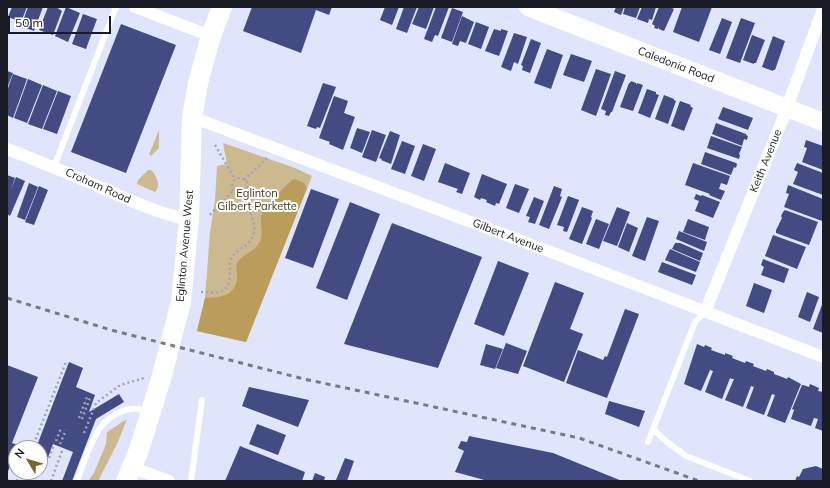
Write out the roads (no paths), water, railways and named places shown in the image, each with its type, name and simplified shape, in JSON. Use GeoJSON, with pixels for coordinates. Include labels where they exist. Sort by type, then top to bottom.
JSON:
{"type":"FeatureCollection","features":[{"type":"Feature","properties":{"kind":"main road","name":"Eglinton Avenue West"},"geometry":{"type":"LineString","coordinates":[[130,474],[140,450],[161,379],[181,302],[189,220],[192,117],[198,82],[211,36],[222,7]]}},
{"type":"Feature","properties":{"kind":"street"},"geometry":{"type":"LineString","coordinates":[[135,7],[211,36]]}},
{"type":"Feature","properties":{"kind":"street","name":"Caledonia Road"},"geometry":{"type":"LineString","coordinates":[[528,7],[823,122]]}},
{"type":"Feature","properties":{"kind":"street","name":"Keith Avenue"},"geometry":{"type":"LineString","coordinates":[[705,312],[786,108],[823,9]]}},
{"type":"Feature","properties":{"kind":"street","name":"Gilbert Avenue"},"geometry":{"type":"LineString","coordinates":[[192,117],[549,251],[823,357]]}},
{"type":"Feature","properties":{"kind":"street","name":"Croham Road"},"geometry":{"type":"LineString","coordinates":[[7,149],[54,167],[135,203],[170,216],[189,220]]}},
{"type":"Feature","properties":{"kind":"street"},"geometry":{"type":"LineString","coordinates":[[130,474],[169,481]]}},
{"type":"Feature","properties":{"kind":"lane"},"geometry":{"type":"LineString","coordinates":[[54,167],[116,7]]}},
{"type":"Feature","properties":{"kind":"lane"},"geometry":{"type":"LineString","coordinates":[[648,442],[695,322],[705,312]]}},
{"type":"Feature","properties":{"kind":"lane"},"geometry":{"type":"LineString","coordinates":[[191,481],[202,400]]}},
{"type":"Feature","properties":{"kind":"lane"},"geometry":{"type":"LineString","coordinates":[[77,481],[97,432],[104,422],[120,413],[133,409],[151,412]]}},
{"type":"Feature","properties":{"kind":"lane"},"geometry":{"type":"LineString","coordinates":[[653,429],[668,443],[686,456],[750,481]]}},
{"type":"Feature","properties":{"kind":"railway"},"geometry":{"type":"LineString","coordinates":[[7,298],[111,330],[304,379],[579,438],[699,481]]}},
{"type":"Feature","properties":{"kind":"park label","name":"Eglinton Gilbert Parkette"},"geometry":{"type":"Point","coordinates":[257,200]}}]}
